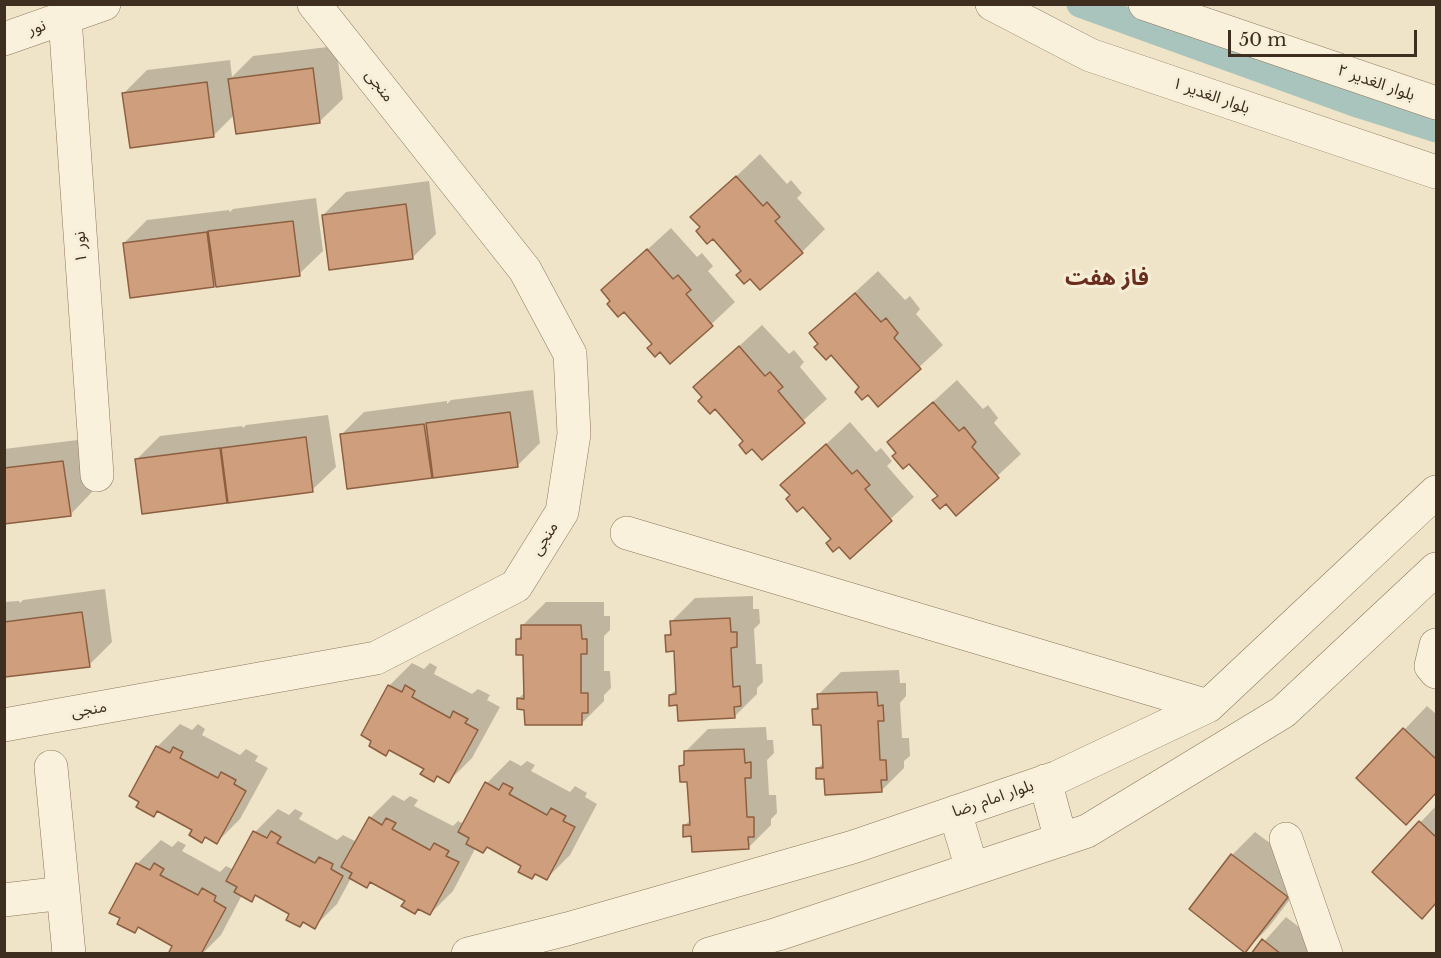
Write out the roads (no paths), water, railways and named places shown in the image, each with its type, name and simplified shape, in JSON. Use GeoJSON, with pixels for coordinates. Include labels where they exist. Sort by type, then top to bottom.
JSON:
{"type":"FeatureCollection","features":[{"type":"Feature","properties":{"kind":"street","name":"نور"},"geometry":{"type":"LineString","coordinates":[[4,39],[104,4]]}},
{"type":"Feature","properties":{"kind":"street","name":"منجی"},"geometry":{"type":"LineString","coordinates":[[4,725],[376,658],[516,586],[562,512],[574,434],[570,354],[525,270],[314,4]]}},
{"type":"Feature","properties":{"kind":"street","name":"بلوار الغدیر ۱"},"geometry":{"type":"LineString","coordinates":[[992,4],[1090,55],[1437,172]]}},
{"type":"Feature","properties":{"kind":"street","name":"بلوار الغدیر ۲"},"geometry":{"type":"LineString","coordinates":[[1145,4],[1437,103]]}},
{"type":"Feature","properties":{"kind":"street","name":"نور ۱"},"geometry":{"type":"LineString","coordinates":[[65,18],[97,475]]}},
{"type":"Feature","properties":{"kind":"street","name":"بلوار امام رضا"},"geometry":{"type":"LineString","coordinates":[[468,954],[853,847],[1058,777],[1208,705],[1437,492]]}},
{"type":"Feature","properties":{"kind":"street"},"geometry":{"type":"LineString","coordinates":[[627,533],[1208,705]]}},
{"type":"Feature","properties":{"kind":"street"},"geometry":{"type":"LineString","coordinates":[[709,954],[781,944],[972,869],[1087,831],[1283,712],[1437,569]]}},
{"type":"Feature","properties":{"kind":"street"},"geometry":{"type":"LineString","coordinates":[[1437,645],[1431,666],[1437,672]]}},
{"type":"Feature","properties":{"kind":"street"},"geometry":{"type":"LineString","coordinates":[[51,767],[69,954]]}},
{"type":"Feature","properties":{"kind":"street"},"geometry":{"type":"LineString","coordinates":[[1045,782],[1061,840]]}},
{"type":"Feature","properties":{"kind":"street"},"geometry":{"type":"LineString","coordinates":[[955,812],[972,869]]}},
{"type":"Feature","properties":{"kind":"street"},"geometry":{"type":"LineString","coordinates":[[1286,839],[1326,954]]}},
{"type":"Feature","properties":{"kind":"street"},"geometry":{"type":"LineString","coordinates":[[4,900],[63,893]]}},
{"type":"Feature","properties":{"kind":"waterway"},"geometry":{"type":"LineString","coordinates":[[1080,4],[1360,105],[1436,129]]}},
{"type":"Feature","properties":{"kind":"district","name":"فاز هفت"},"geometry":{"type":"Point","coordinates":[1107,279]}}]}
